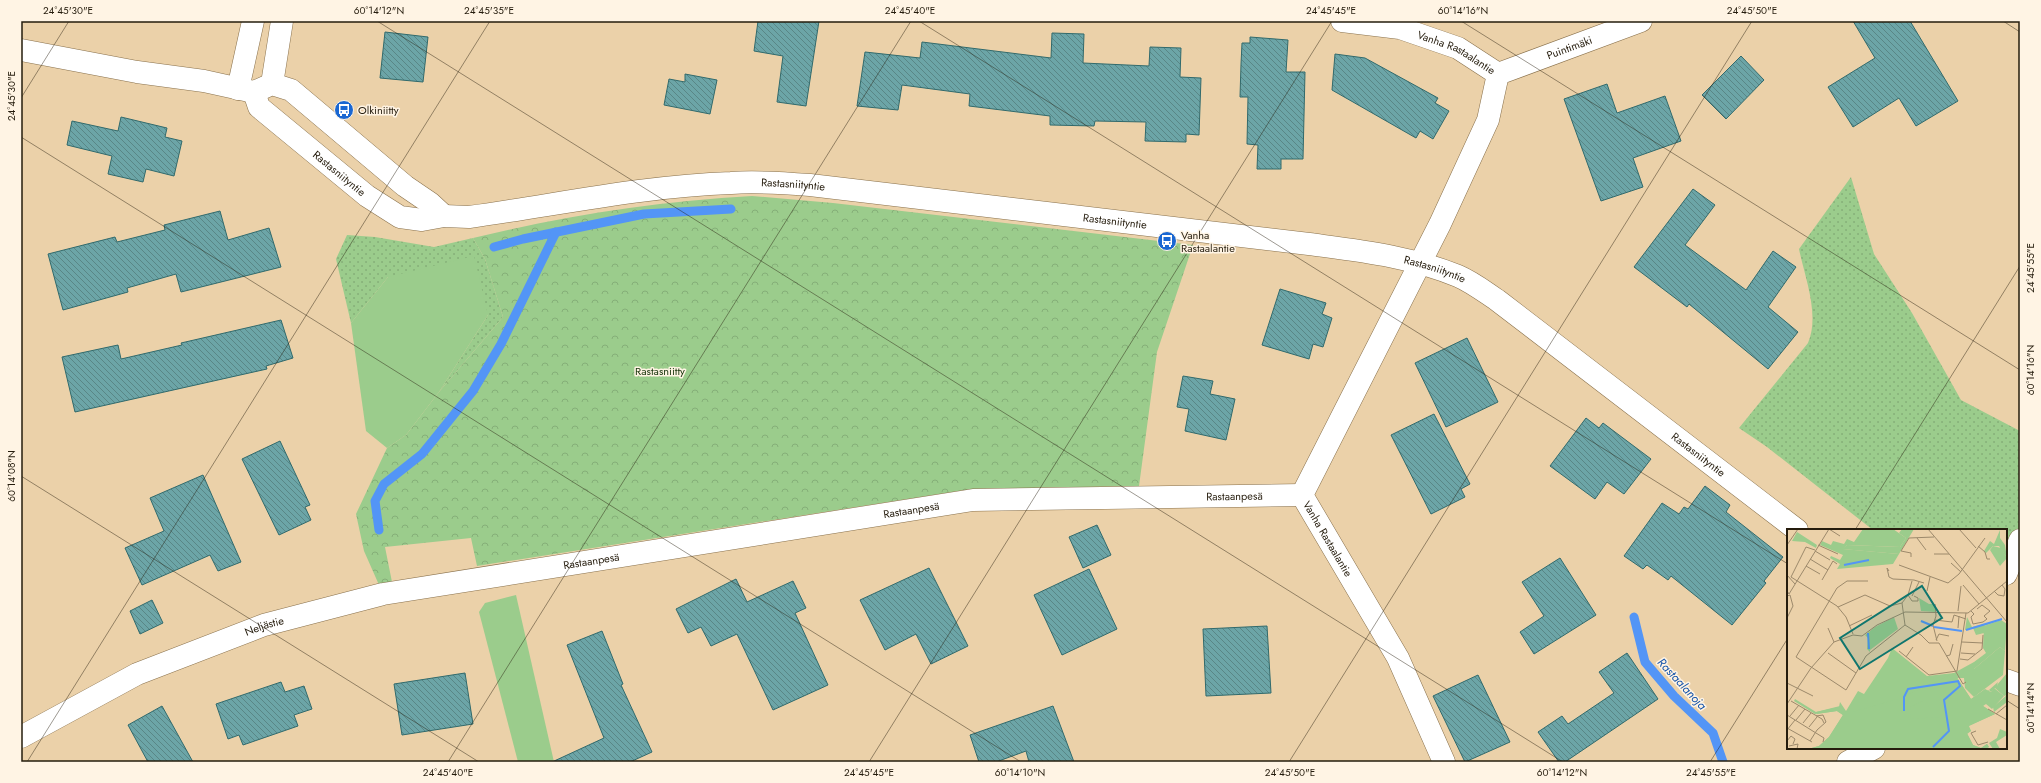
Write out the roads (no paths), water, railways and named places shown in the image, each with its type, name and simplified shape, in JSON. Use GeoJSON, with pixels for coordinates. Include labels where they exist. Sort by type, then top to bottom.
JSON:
{"type":"FeatureCollection","features":[{"type":"Feature","properties":{"kind":"street"},"geometry":{"type":"LineString","coordinates":[[253,21],[255,88]]}},
{"type":"Feature","properties":{"kind":"street"},"geometry":{"type":"LineString","coordinates":[[255,88],[282,21]]}},
{"type":"Feature","properties":{"kind":"street","name":"Vanha Rastaalantie"},"geometry":{"type":"LineString","coordinates":[[1342,21],[1400,28],[1458,48],[1498,74],[1488,120],[1420,263],[1302,495],[1398,658],[1444,762]]}},
{"type":"Feature","properties":{"kind":"street","name":"Puintimäki"},"geometry":{"type":"LineString","coordinates":[[1498,74],[1641,21]]}},
{"type":"Feature","properties":{"kind":"street"},"geometry":{"type":"LineString","coordinates":[[21,50],[59,59],[137,72],[255,88],[291,90],[404,186],[430,203],[444,216]]}},
{"type":"Feature","properties":{"kind":"street","name":"Rastasniityntie"},"geometry":{"type":"LineString","coordinates":[[255,88],[259,107],[367,196],[400,217],[422,220],[444,216],[469,217],[656,190],[731,183],[777,183],[810,185],[1382,253],[1420,263],[1459,277],[1498,300],[1795,529]]}},
{"type":"Feature","properties":{"kind":"street","name":"Rastaanpesä"},"geometry":{"type":"LineString","coordinates":[[526,572],[973,500],[1302,495]]}},
{"type":"Feature","properties":{"kind":"street"},"geometry":{"type":"LineString","coordinates":[[2007,572],[2020,540]]}},
{"type":"Feature","properties":{"kind":"street","name":"Neljästie"},"geometry":{"type":"LineString","coordinates":[[21,737],[137,674],[264,625],[383,594],[526,572]]}},
{"type":"Feature","properties":{"kind":"street"},"geometry":{"type":"LineString","coordinates":[[2007,680],[2020,685]]}},
{"type":"Feature","properties":{"kind":"street"},"geometry":{"type":"LineString","coordinates":[[1848,762],[1872,749]]}},
{"type":"Feature","properties":{"kind":"waterway"},"geometry":{"type":"LineString","coordinates":[[494,247],[523,239],[644,214],[731,209]]}},
{"type":"Feature","properties":{"kind":"waterway"},"geometry":{"type":"LineString","coordinates":[[379,530],[375,501],[384,484],[422,454],[473,391],[501,344],[556,232]]}},
{"type":"Feature","properties":{"kind":"waterway","name":"Rastaalanoja"},"geometry":{"type":"LineString","coordinates":[[1634,617],[1645,662],[1674,696],[1713,733],[1723,762]]}},
{"type":"Feature","properties":{"kind":"place","name":"Olkiniitty"},"geometry":{"type":"Point","coordinates":[344,110]}},
{"type":"Feature","properties":{"kind":"place","name":"Vanha Rastaalantie"},"geometry":{"type":"Point","coordinates":[1167,241]}},
{"type":"Feature","properties":{"kind":"park label","name":"Rastasniitty"},"geometry":{"type":"Point","coordinates":[660,371]}}]}
